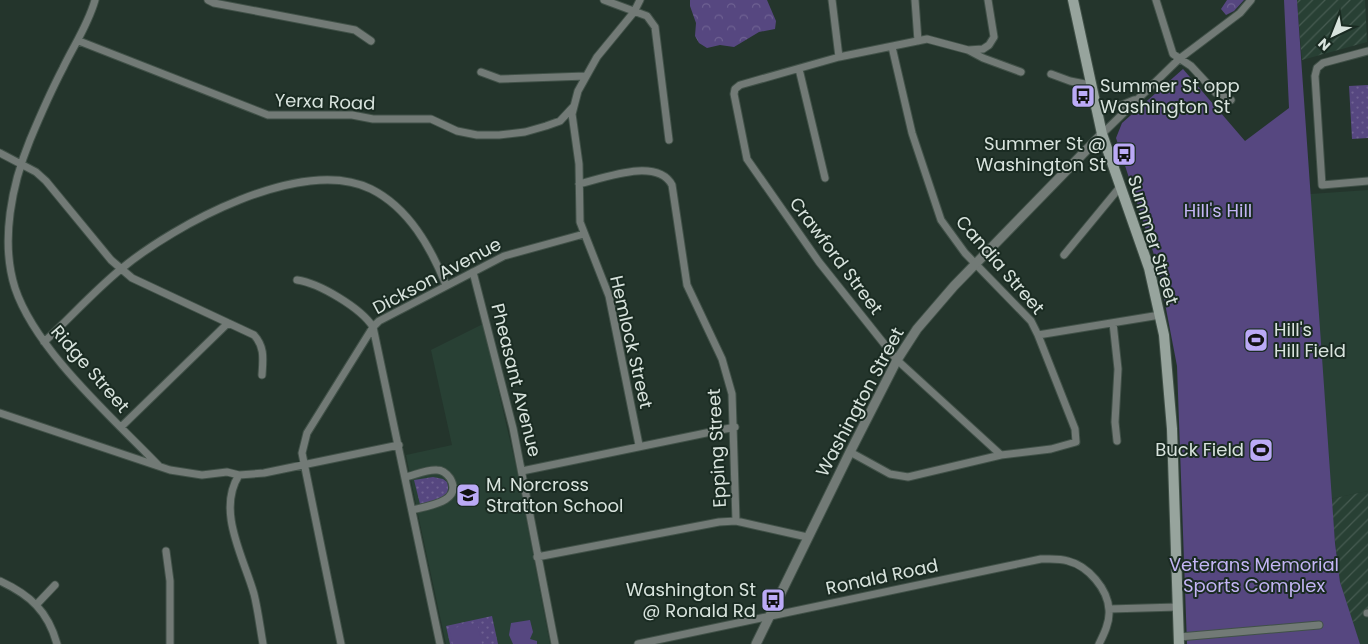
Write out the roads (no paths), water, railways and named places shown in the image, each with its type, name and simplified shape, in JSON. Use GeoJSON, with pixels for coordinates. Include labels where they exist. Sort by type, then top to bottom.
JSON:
{"type":"FeatureCollection","features":[{"type":"Feature","properties":{"kind":"main road","name":"Summer Street"},"geometry":{"type":"LineString","coordinates":[[1073,0],[1102,134],[1149,268],[1160,315],[1170,394],[1179,640]]}},
{"type":"Feature","properties":{"kind":"street","name":"Ridge Street"},"geometry":{"type":"LineString","coordinates":[[96,0],[79,41],[63,67],[21,163],[9,232],[11,270],[23,306],[44,342],[159,466]]}},
{"type":"Feature","properties":{"kind":"street"},"geometry":{"type":"LineString","coordinates":[[208,0],[214,3],[267,14],[356,30],[371,41]]}},
{"type":"Feature","properties":{"kind":"street"},"geometry":{"type":"LineString","coordinates":[[604,0],[647,16],[655,27],[670,140]]}},
{"type":"Feature","properties":{"kind":"street","name":"Hemlock Street"},"geometry":{"type":"LineString","coordinates":[[639,445],[608,296],[580,222],[579,164],[572,114],[578,91],[597,57],[634,12],[640,0]]}},
{"type":"Feature","properties":{"kind":"street"},"geometry":{"type":"LineString","coordinates":[[832,0],[839,57]]}},
{"type":"Feature","properties":{"kind":"street"},"geometry":{"type":"LineString","coordinates":[[915,0],[918,41]]}},
{"type":"Feature","properties":{"kind":"street"},"geometry":{"type":"LineString","coordinates":[[968,50],[983,49],[993,40],[995,31],[988,0]]}},
{"type":"Feature","properties":{"kind":"street"},"geometry":{"type":"LineString","coordinates":[[1156,0],[1170,48],[1179,60],[1191,66],[1216,93],[1231,100]]}},
{"type":"Feature","properties":{"kind":"street","name":"Washington Street"},"geometry":{"type":"LineString","coordinates":[[756,644],[897,360],[927,316],[975,264],[1139,97],[1179,60],[1240,13],[1251,0]]}},
{"type":"Feature","properties":{"kind":"street"},"geometry":{"type":"LineString","coordinates":[[825,178],[799,69],[839,57],[892,48],[927,39],[968,50],[983,58],[1021,72]]}},
{"type":"Feature","properties":{"kind":"street","name":"Yerxa Road"},"geometry":{"type":"LineString","coordinates":[[79,41],[268,115],[352,115],[373,118],[431,119],[457,131],[477,135],[499,135],[525,132],[546,126],[560,120],[574,106]]}},
{"type":"Feature","properties":{"kind":"street","name":"Candia Street"},"geometry":{"type":"LineString","coordinates":[[892,48],[912,133],[936,210],[949,233],[975,264],[1026,314],[1038,335],[1075,429],[1076,442],[1051,449],[1001,455]]}},
{"type":"Feature","properties":{"kind":"street"},"geometry":{"type":"LineString","coordinates":[[1368,51],[1325,62],[1316,71],[1322,184],[1368,181]]}},
{"type":"Feature","properties":{"kind":"street","name":"Crawford Street"},"geometry":{"type":"LineString","coordinates":[[799,69],[740,85],[734,90],[744,150],[750,163],[819,262],[897,360],[1001,455]]}},
{"type":"Feature","properties":{"kind":"street"},"geometry":{"type":"LineString","coordinates":[[481,72],[500,79],[586,76]]}},
{"type":"Feature","properties":{"kind":"street"},"geometry":{"type":"LineString","coordinates":[[1051,74],[1070,82],[1090,85]]}},
{"type":"Feature","properties":{"kind":"street","name":"Washington Street"},"geometry":{"type":"LineString","coordinates":[[1095,108],[1122,105],[1139,97]]}},
{"type":"Feature","properties":{"kind":"street"},"geometry":{"type":"LineString","coordinates":[[0,154],[21,163],[46,181],[121,269],[145,285],[254,335],[261,343],[264,356],[262,375]]}},
{"type":"Feature","properties":{"kind":"street","name":"Epping Street"},"geometry":{"type":"LineString","coordinates":[[579,184],[648,170],[662,174],[670,181],[676,200],[687,284],[726,368],[732,394],[735,427],[736,521]]}},
{"type":"Feature","properties":{"kind":"street"},"geometry":{"type":"LineString","coordinates":[[44,342],[121,269],[162,238],[196,218],[227,205],[279,188],[311,181],[348,182],[371,189],[400,210],[425,242],[446,286]]}},
{"type":"Feature","properties":{"kind":"street"},"geometry":{"type":"LineString","coordinates":[[1064,256],[1120,187]]}},
{"type":"Feature","properties":{"kind":"street","name":"Dickson Avenue"},"geometry":{"type":"LineString","coordinates":[[340,644],[302,452],[307,433],[373,327],[388,316],[518,251],[584,234]]}},
{"type":"Feature","properties":{"kind":"street","name":"Pheasant Avenue"},"geometry":{"type":"LineString","coordinates":[[473,272],[522,470],[555,644]]}},
{"type":"Feature","properties":{"kind":"street"},"geometry":{"type":"LineString","coordinates":[[297,280],[316,286],[360,313],[373,327],[440,644]]}},
{"type":"Feature","properties":{"kind":"street"},"geometry":{"type":"LineString","coordinates":[[1038,335],[1160,315]]}},
{"type":"Feature","properties":{"kind":"street"},"geometry":{"type":"LineString","coordinates":[[121,427],[228,323]]}},
{"type":"Feature","properties":{"kind":"street"},"geometry":{"type":"LineString","coordinates":[[1113,323],[1118,369],[1115,422],[1117,441]]}},
{"type":"Feature","properties":{"kind":"street"},"geometry":{"type":"LineString","coordinates":[[0,413],[191,475],[227,472],[239,475],[264,473],[399,445]]}},
{"type":"Feature","properties":{"kind":"street"},"geometry":{"type":"LineString","coordinates":[[522,470],[735,427]]}},
{"type":"Feature","properties":{"kind":"street"},"geometry":{"type":"LineString","coordinates":[[850,452],[890,474],[908,477],[1001,455]]}},
{"type":"Feature","properties":{"kind":"street"},"geometry":{"type":"LineString","coordinates":[[406,478],[437,470],[446,473],[452,483],[453,490],[448,498],[441,503],[412,510]]}},
{"type":"Feature","properties":{"kind":"street"},"geometry":{"type":"LineString","coordinates":[[239,475],[232,491],[231,513],[236,538],[256,601],[262,644]]}},
{"type":"Feature","properties":{"kind":"street"},"geometry":{"type":"LineString","coordinates":[[537,557],[696,525],[736,521],[807,538]]}},
{"type":"Feature","properties":{"kind":"street"},"geometry":{"type":"LineString","coordinates":[[166,550],[170,581],[170,644]]}},
{"type":"Feature","properties":{"kind":"street","name":"Ronald Road"},"geometry":{"type":"LineString","coordinates":[[638,644],[1040,560],[1055,559],[1069,561],[1082,567],[1094,577],[1106,597],[1109,609]]}},
{"type":"Feature","properties":{"kind":"street"},"geometry":{"type":"LineString","coordinates":[[0,581],[24,593],[37,604],[51,626],[57,644]]}},
{"type":"Feature","properties":{"kind":"street"},"geometry":{"type":"LineString","coordinates":[[37,604],[55,585]]}},
{"type":"Feature","properties":{"kind":"street"},"geometry":{"type":"LineString","coordinates":[[1099,644],[1108,622],[1109,609],[1178,607]]}},
{"type":"Feature","properties":{"kind":"street"},"geometry":{"type":"LineString","coordinates":[[1179,640],[1319,625]]}},
{"type":"Feature","properties":{"kind":"place","name":"Summer St opp Washington St"},"geometry":{"type":"Point","coordinates":[1083,96]}},
{"type":"Feature","properties":{"kind":"place","name":"Summer St @ Washington St"},"geometry":{"type":"Point","coordinates":[1124,154]}},
{"type":"Feature","properties":{"kind":"place","name":"Hill's Hill Field"},"geometry":{"type":"Point","coordinates":[1256,340]}},
{"type":"Feature","properties":{"kind":"place","name":"Buck Field"},"geometry":{"type":"Point","coordinates":[1261,450]}},
{"type":"Feature","properties":{"kind":"place","name":"M. Norcross Stratton School"},"geometry":{"type":"Point","coordinates":[468,495]}},
{"type":"Feature","properties":{"kind":"place","name":"Washington St @ Ronald Rd"},"geometry":{"type":"Point","coordinates":[773,600]}},
{"type":"Feature","properties":{"kind":"park label","name":"Hill's Hill"},"geometry":{"type":"Point","coordinates":[1218,211]}},
{"type":"Feature","properties":{"kind":"park label","name":"Veterans Memorial Sports Complex"},"geometry":{"type":"Point","coordinates":[1254,575]}}]}
